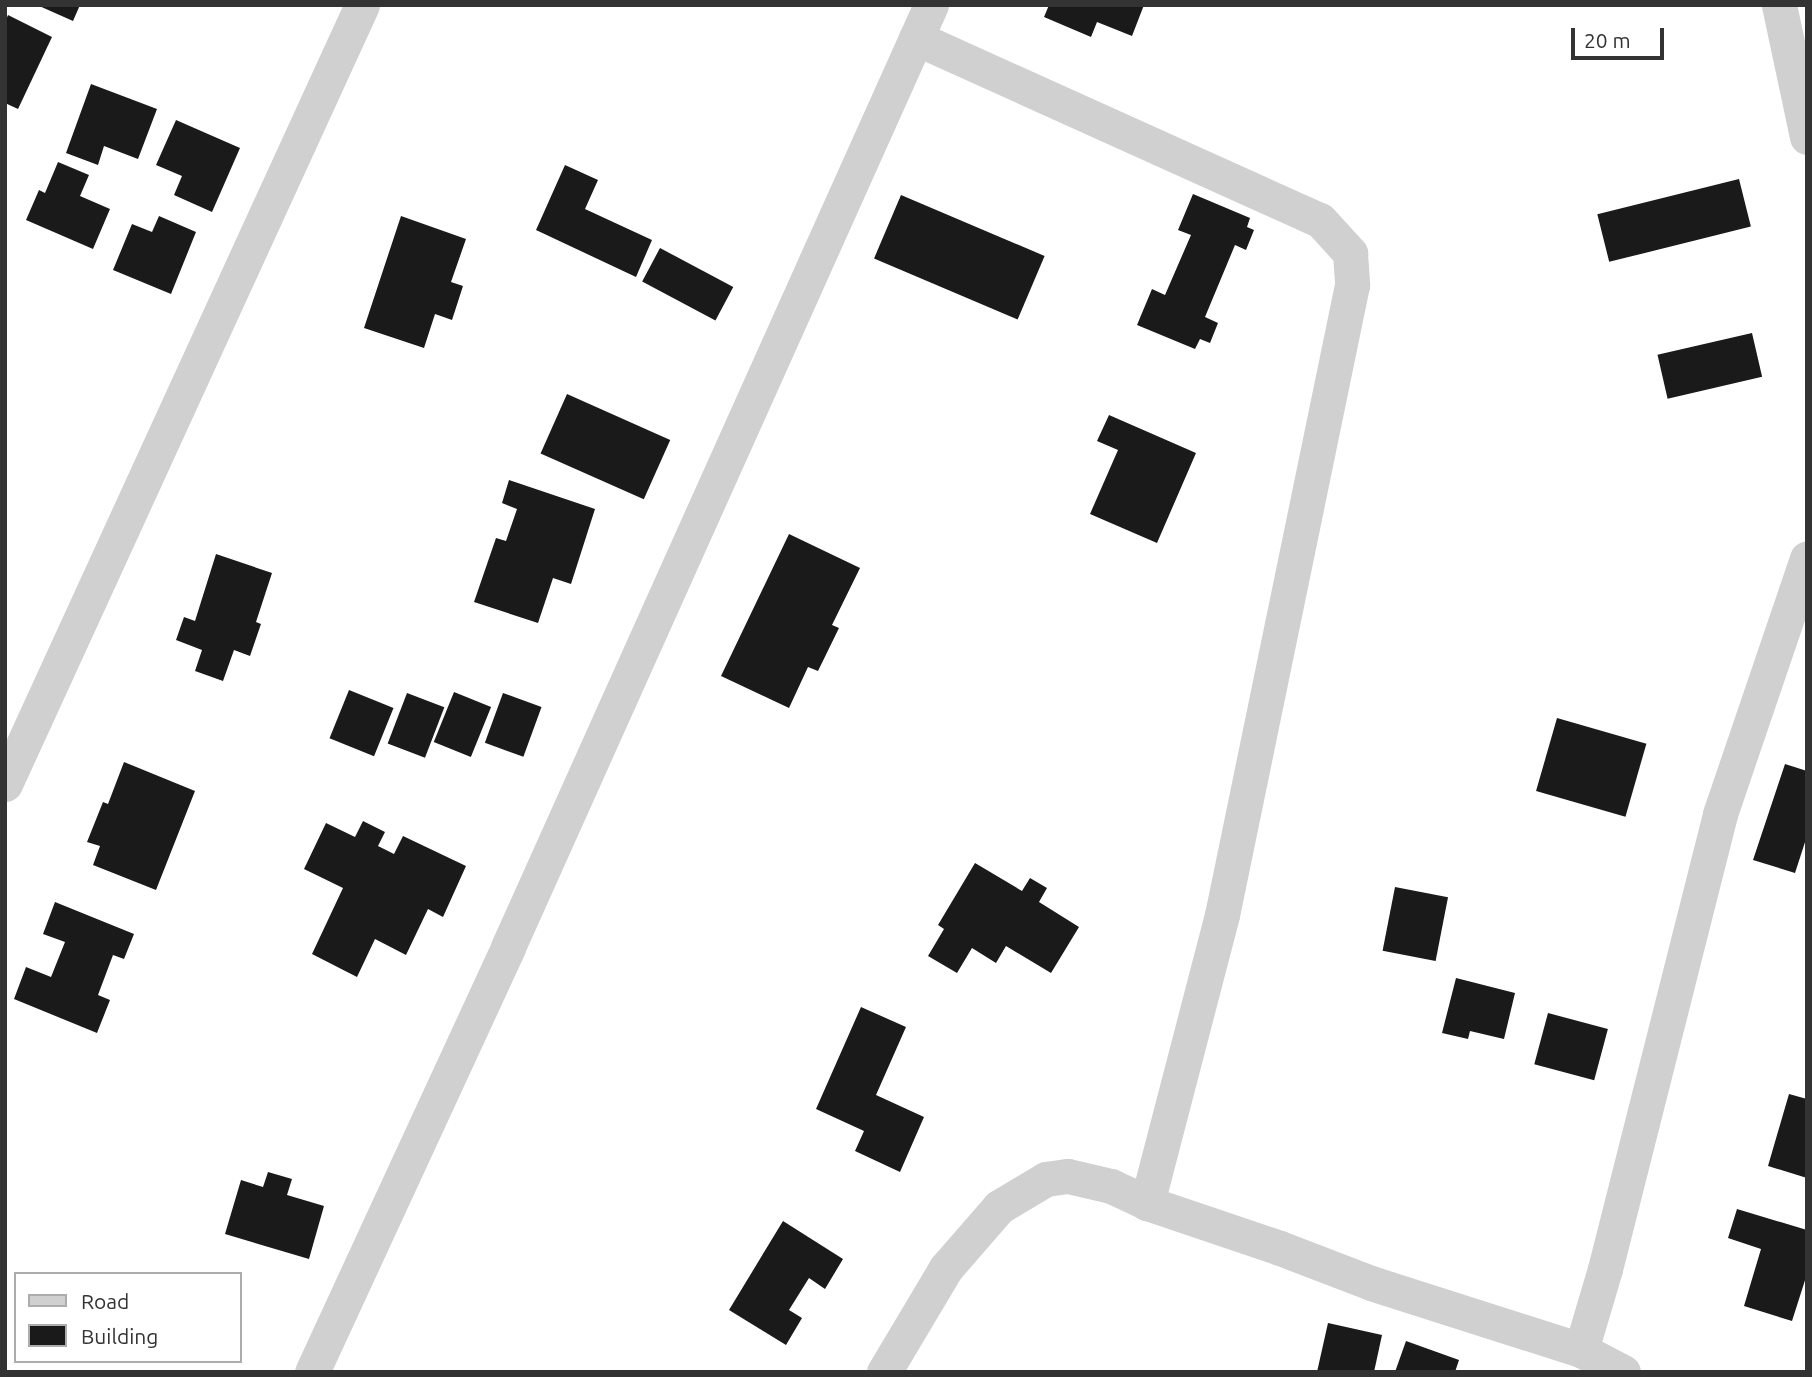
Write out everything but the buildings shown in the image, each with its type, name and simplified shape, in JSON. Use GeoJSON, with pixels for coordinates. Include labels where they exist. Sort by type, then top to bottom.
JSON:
{"type":"FeatureCollection","features":[{"type":"Feature","properties":{"kind":"street"},"geometry":{"type":"LineString","coordinates":[[5,784],[362,5]]}},
{"type":"Feature","properties":{"kind":"street"},"geometry":{"type":"LineString","coordinates":[[312,1372],[508,947],[931,5]]}},
{"type":"Feature","properties":{"kind":"street"},"geometry":{"type":"LineString","coordinates":[[1779,5],[1807,137]]}},
{"type":"Feature","properties":{"kind":"street"},"geometry":{"type":"LineString","coordinates":[[915,38],[1320,220],[1350,253],[1352,285],[1222,915],[1147,1203]]}},
{"type":"Feature","properties":{"kind":"street"},"geometry":{"type":"LineString","coordinates":[[1581,1350],[1605,1269],[1720,814],[1807,558]]}},
{"type":"Feature","properties":{"kind":"street"},"geometry":{"type":"LineString","coordinates":[[884,1372],[946,1268],[999,1207],[1046,1179],[1068,1176],[1111,1186],[1147,1203],[1280,1248],[1371,1283],[1581,1350],[1623,1372]]}}]}
